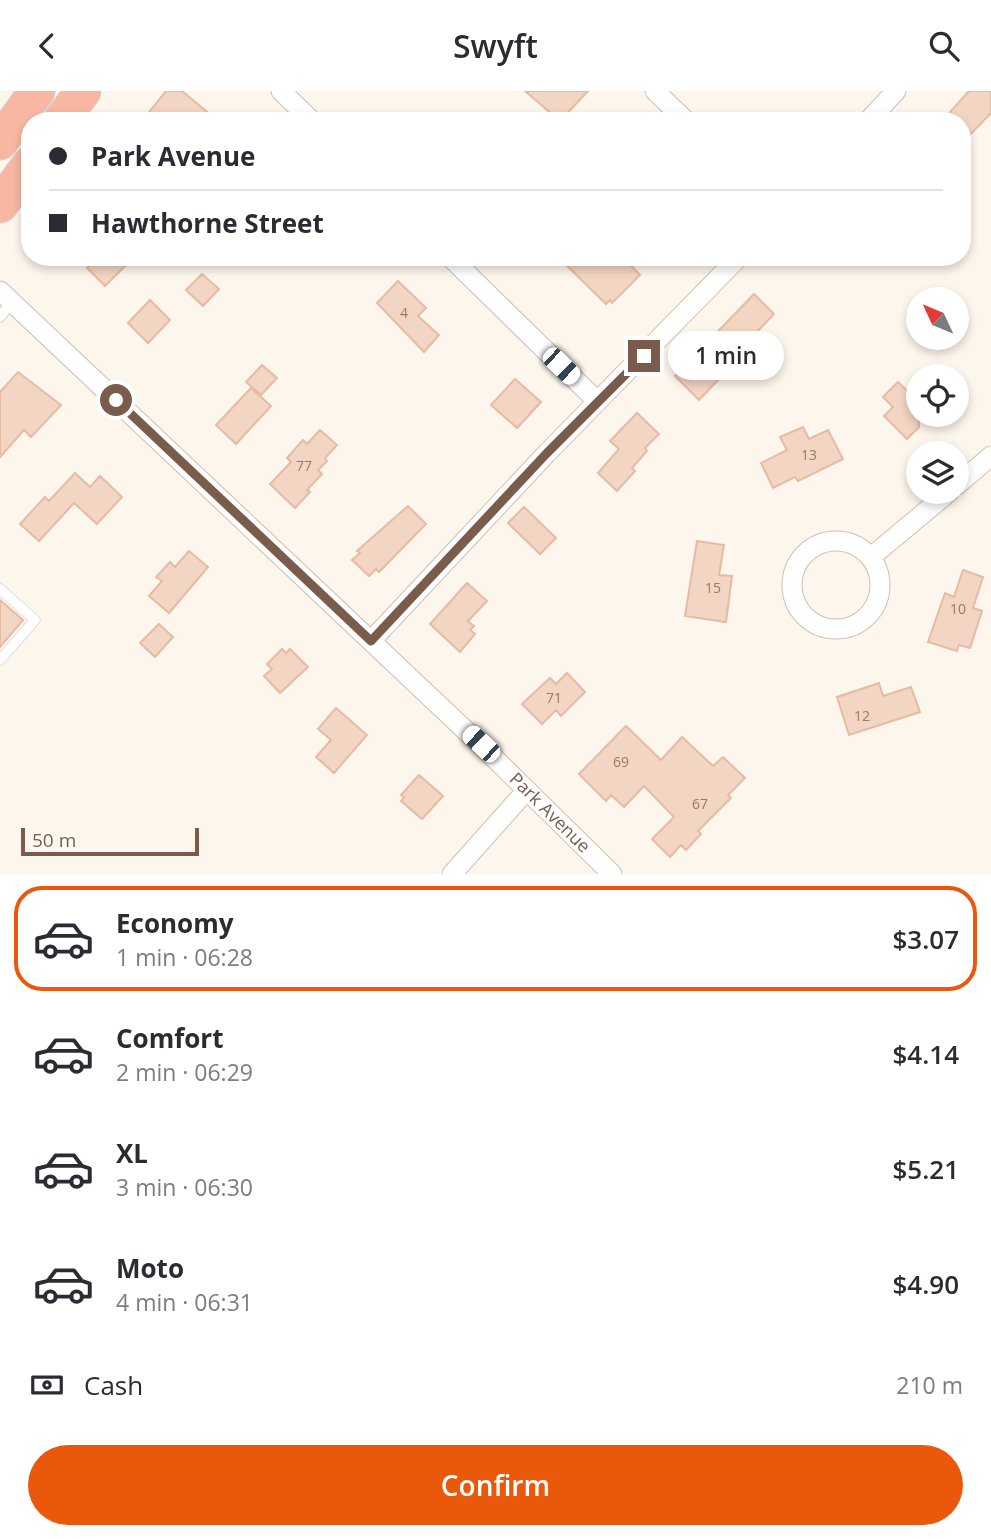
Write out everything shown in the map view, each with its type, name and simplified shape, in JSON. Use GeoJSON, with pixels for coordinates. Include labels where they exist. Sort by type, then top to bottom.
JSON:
{"type":"FeatureCollection","features":[{"type":"Feature","properties":{"kind":"highway"},"geometry":{"type":"LineString","coordinates":[[22,112],[37,91]]}},
{"type":"Feature","properties":{"kind":"highway"},"geometry":{"type":"LineString","coordinates":[[68,112],[83,91]]}},
{"type":"Feature","properties":{"kind":"highway"},"geometry":{"type":"LineString","coordinates":[[0,142],[21,113]]}},
{"type":"Feature","properties":{"kind":"highway"},"geometry":{"type":"LineString","coordinates":[[0,205],[21,176]]}},
{"type":"Feature","properties":{"kind":"street"},"geometry":{"type":"LineString","coordinates":[[281,91],[303,112]]}},
{"type":"Feature","properties":{"kind":"street"},"geometry":{"type":"LineString","coordinates":[[655,91],[677,112]]}},
{"type":"Feature","properties":{"kind":"street"},"geometry":{"type":"LineString","coordinates":[[876,112],[896,91]]}},
{"type":"Feature","properties":{"kind":"street"},"geometry":{"type":"LineString","coordinates":[[459,266],[597,401]]}},
{"type":"Feature","properties":{"kind":"street"},"geometry":{"type":"LineString","coordinates":[[371,641],[597,401],[730,266]]}},
{"type":"Feature","properties":{"kind":"street","name":"Park Avenue"},"geometry":{"type":"LineString","coordinates":[[4,303],[371,641],[612,874]]}},
{"type":"Feature","properties":{"kind":"street"},"geometry":{"type":"LineString","coordinates":[[969,475],[991,456]]}},
{"type":"Feature","properties":{"kind":"street"},"geometry":{"type":"LineString","coordinates":[[871,557],[935,504]]}},
{"type":"Feature","properties":{"kind":"street"},"geometry":{"type":"LineString","coordinates":[[847,541],[871,557],[879,570],[881,584],[879,599],[866,618],[846,628],[831,629],[805,617],[796,605],[792,576],[807,551],[819,544],[847,541]]}},
{"type":"Feature","properties":{"kind":"street"},"geometry":{"type":"LineString","coordinates":[[452,874],[527,790]]}},
{"type":"Feature","properties":{"kind":"lane"},"geometry":{"type":"LineString","coordinates":[[0,589],[35,620],[0,660]]}},
{"type":"Feature","properties":{"kind":"building"},"geometry":{"type":"Polygon","coordinates":[[[166,91],[182,91],[207,112],[149,112],[166,91]]]}},
{"type":"Feature","properties":{"kind":"building"},"geometry":{"type":"Polygon","coordinates":[[[525,91],[588,91],[568,112],[550,112],[525,91]]]}},
{"type":"Feature","properties":{"kind":"building"},"geometry":{"type":"Polygon","coordinates":[[[969,91],[991,91],[991,113],[971,134],[971,112],[950,112],[969,91]]]}},
{"type":"Feature","properties":{"kind":"building"},"geometry":{"type":"Polygon","coordinates":[[[89,266],[125,266],[105,286],[87,268],[89,266]]]}},
{"type":"Feature","properties":{"kind":"building"},"geometry":{"type":"Polygon","coordinates":[[[567,266],[632,266],[640,275],[612,303],[610,300],[606,304],[567,266]]]}},
{"type":"Feature","properties":{"kind":"building"},"geometry":{"type":"Polygon","coordinates":[[[202,274],[219,289],[203,306],[186,290],[202,274]]]}},
{"type":"Feature","properties":{"kind":"building"},"geometry":{"type":"Polygon","coordinates":[[[398,281],[426,308],[418,316],[439,335],[424,352],[377,303],[398,281]]]}},
{"type":"Feature","properties":{"kind":"building"},"geometry":{"type":"Polygon","coordinates":[[[754,294],[774,314],[752,337],[775,358],[761,374],[741,356],[699,400],[675,376],[754,294]]]}},
{"type":"Feature","properties":{"kind":"building"},"geometry":{"type":"Polygon","coordinates":[[[150,300],[170,320],[148,343],[128,323],[150,300]]]}},
{"type":"Feature","properties":{"kind":"building"},"geometry":{"type":"Polygon","coordinates":[[[262,365],[277,378],[261,395],[246,382],[262,365]]]}},
{"type":"Feature","properties":{"kind":"building"},"geometry":{"type":"Polygon","coordinates":[[[18,372],[61,405],[31,437],[24,430],[0,457],[0,392],[18,372]]]}},
{"type":"Feature","properties":{"kind":"building"},"geometry":{"type":"Polygon","coordinates":[[[515,379],[541,402],[517,428],[491,405],[515,379]]]}},
{"type":"Feature","properties":{"kind":"building"},"geometry":{"type":"Polygon","coordinates":[[[898,382],[906,390],[906,427],[919,427],[907,439],[884,416],[893,407],[883,397],[898,382]]]}},
{"type":"Feature","properties":{"kind":"building"},"geometry":{"type":"Polygon","coordinates":[[[251,388],[271,406],[236,444],[216,425],[251,388]]]}},
{"type":"Feature","properties":{"kind":"building"},"geometry":{"type":"Polygon","coordinates":[[[637,413],[659,434],[645,448],[647,451],[632,468],[635,471],[617,491],[598,473],[619,449],[610,441],[637,413]]]}},
{"type":"Feature","properties":{"kind":"building"},"geometry":{"type":"Polygon","coordinates":[[[803,427],[809,439],[828,430],[843,459],[798,481],[795,477],[773,488],[761,463],[787,450],[780,437],[803,427]]]}},
{"type":"Feature","properties":{"kind":"building"},"geometry":{"type":"Polygon","coordinates":[[[320,430],[337,445],[318,470],[322,474],[307,490],[310,492],[295,508],[270,484],[291,462],[287,458],[303,440],[307,444],[320,430]]]}},
{"type":"Feature","properties":{"kind":"building"},"geometry":{"type":"Polygon","coordinates":[[[75,473],[90,487],[100,476],[122,497],[97,524],[74,503],[39,541],[20,524],[45,497],[49,501],[75,473]]]}},
{"type":"Feature","properties":{"kind":"building"},"geometry":{"type":"Polygon","coordinates":[[[408,506],[426,524],[379,572],[376,569],[369,576],[352,560],[360,553],[357,551],[408,506]]]}},
{"type":"Feature","properties":{"kind":"building"},"geometry":{"type":"Polygon","coordinates":[[[524,507],[556,538],[540,554],[508,523],[524,507]]]}},
{"type":"Feature","properties":{"kind":"building"},"geometry":{"type":"Polygon","coordinates":[[[697,541],[724,545],[719,575],[732,576],[726,622],[685,616],[697,541]]]}},
{"type":"Feature","properties":{"kind":"building"},"geometry":{"type":"Polygon","coordinates":[[[189,551],[208,567],[169,613],[149,596],[162,581],[156,577],[170,562],[175,567],[189,551]]]}},
{"type":"Feature","properties":{"kind":"building"},"geometry":{"type":"Polygon","coordinates":[[[963,570],[983,577],[973,608],[982,611],[970,648],[959,645],[957,651],[928,642],[945,593],[954,597],[963,570]]]}},
{"type":"Feature","properties":{"kind":"building"},"geometry":{"type":"Polygon","coordinates":[[[467,583],[487,601],[468,621],[474,626],[470,630],[475,634],[460,652],[430,624],[467,583]]]}},
{"type":"Feature","properties":{"kind":"building"},"geometry":{"type":"Polygon","coordinates":[[[0,600],[23,620],[0,647],[0,600]]]}},
{"type":"Feature","properties":{"kind":"building"},"geometry":{"type":"Polygon","coordinates":[[[159,624],[173,637],[155,657],[140,643],[159,624]]]}},
{"type":"Feature","properties":{"kind":"building"},"geometry":{"type":"Polygon","coordinates":[[[282,649],[286,653],[290,649],[308,667],[280,693],[264,676],[272,669],[267,664],[282,649]]]}},
{"type":"Feature","properties":{"kind":"building"},"geometry":{"type":"Polygon","coordinates":[[[567,673],[585,692],[561,716],[556,710],[542,724],[522,704],[550,678],[556,684],[567,673]]]}},
{"type":"Feature","properties":{"kind":"building"},"geometry":{"type":"Polygon","coordinates":[[[879,683],[883,696],[911,687],[920,712],[849,735],[837,697],[879,683]]]}},
{"type":"Feature","properties":{"kind":"building"},"geometry":{"type":"Polygon","coordinates":[[[336,708],[367,735],[334,773],[316,757],[331,740],[318,729],[336,708]]]}},
{"type":"Feature","properties":{"kind":"building"},"geometry":{"type":"Polygon","coordinates":[[[626,726],[661,760],[682,737],[713,766],[723,757],[745,778],[728,795],[731,798],[698,831],[701,834],[686,850],[681,845],[670,857],[652,839],[674,817],[644,786],[624,807],[611,795],[606,801],[579,774],[626,726]]]}},
{"type":"Feature","properties":{"kind":"building"},"geometry":{"type":"Polygon","coordinates":[[[419,775],[443,796],[422,819],[401,801],[404,797],[401,795],[419,775]]]}},
{"type":"Feature","properties":{"kind":"route"},"geometry":{"type":"LineString","coordinates":[[116,400],[371,641],[547,453],[644,356]]}}]}
